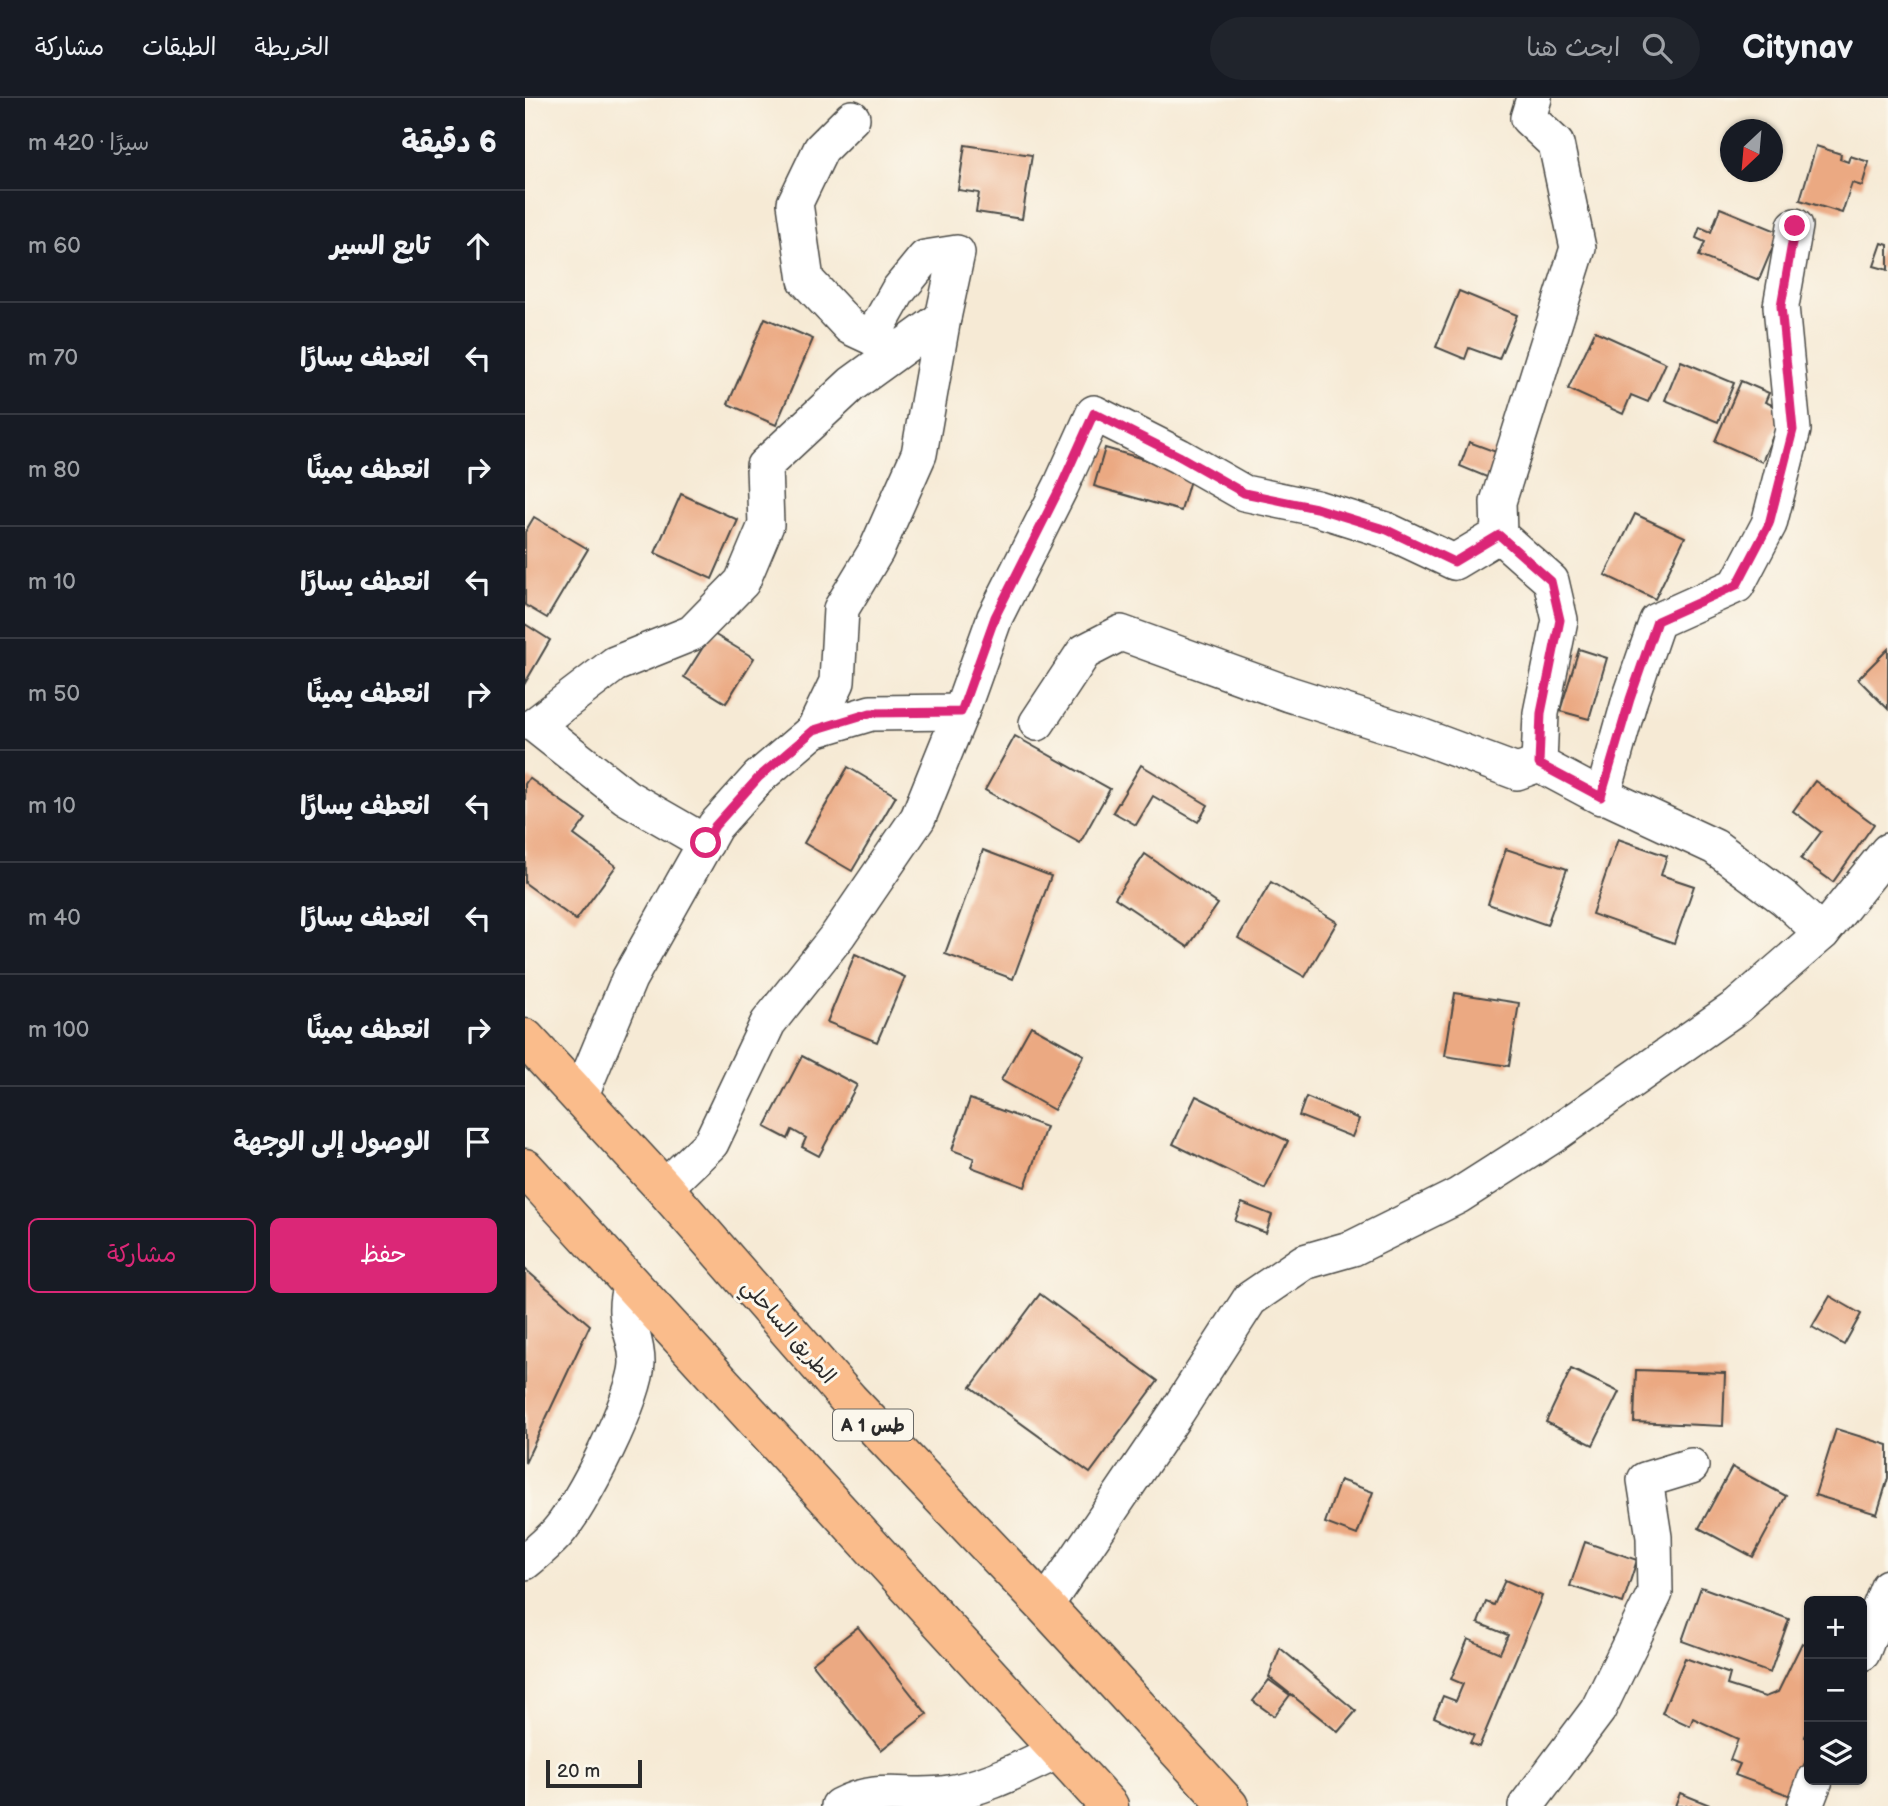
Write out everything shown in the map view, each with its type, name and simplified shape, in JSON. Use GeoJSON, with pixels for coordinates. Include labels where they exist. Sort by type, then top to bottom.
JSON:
{"type":"FeatureCollection","features":[{"type":"Feature","properties":{"kind":"highway","name":"الطريق الساحلي"},"geometry":{"type":"LineString","coordinates":[[525,1038],[664,1188],[849,1400],[1045,1606],[1229,1806]]}},
{"type":"Feature","properties":{"kind":"highway"},"geometry":{"type":"LineString","coordinates":[[525,1168],[1109,1806]]}},
{"type":"Feature","properties":{"kind":"street"},"geometry":{"type":"LineString","coordinates":[[1534,98],[1528,117],[1556,144],[1578,248],[1498,502],[1499,535],[1551,581],[1560,620],[1541,713],[1539,764]]}},
{"type":"Feature","properties":{"kind":"street"},"geometry":{"type":"LineString","coordinates":[[852,118],[821,149],[795,203],[806,281],[849,327],[886,343]]}},
{"type":"Feature","properties":{"kind":"street"},"geometry":{"type":"LineString","coordinates":[[1603,795],[1630,699],[1657,621],[1737,585],[1769,524],[1793,430],[1781,306],[1795,226]]}},
{"type":"Feature","properties":{"kind":"street"},"geometry":{"type":"LineString","coordinates":[[814,730],[837,682],[841,609],[876,551],[919,454],[957,253],[925,258],[898,291],[886,343]]}},
{"type":"Feature","properties":{"kind":"street"},"geometry":{"type":"LineString","coordinates":[[706,843],[626,797],[535,725],[615,664],[692,633],[743,582],[766,525],[764,466],[852,384],[886,343],[943,318]]}},
{"type":"Feature","properties":{"kind":"street"},"geometry":{"type":"LineString","coordinates":[[664,1188],[711,1143],[768,1023],[838,935],[918,818],[961,712],[995,617],[1061,486],[1094,413],[1244,493],[1316,508],[1387,530],[1454,562],[1499,535]]}},
{"type":"Feature","properties":{"kind":"street"},"geometry":{"type":"LineString","coordinates":[[1037,723],[1084,652],[1121,633],[1517,772],[1539,764],[1601,797],[1603,795],[1715,847],[1785,899],[1822,933]]}},
{"type":"Feature","properties":{"kind":"street"},"geometry":{"type":"LineString","coordinates":[[580,1097],[629,979],[715,826],[759,777],[814,730],[870,713],[961,712]]}},
{"type":"Feature","properties":{"kind":"street"},"geometry":{"type":"LineString","coordinates":[[1045,1606],[1250,1299],[1304,1262],[1353,1248],[1458,1196],[1552,1136],[1738,1006],[1822,933],[1888,851]]}},
{"type":"Feature","properties":{"kind":"street"},"geometry":{"type":"LineString","coordinates":[[525,1562],[558,1532],[581,1497],[623,1412],[637,1362],[626,1316],[626,1300],[631,1284]]}},
{"type":"Feature","properties":{"kind":"street"},"geometry":{"type":"LineString","coordinates":[[1527,1806],[1598,1710],[1655,1593],[1654,1537],[1644,1480],[1691,1465]]}},
{"type":"Feature","properties":{"kind":"street"},"geometry":{"type":"LineString","coordinates":[[1867,1640],[1888,1587]]}},
{"type":"Feature","properties":{"kind":"street"},"geometry":{"type":"LineString","coordinates":[[839,1806],[860,1797],[881,1793],[924,1795],[967,1790],[1059,1751]]}},
{"type":"Feature","properties":{"kind":"street"},"geometry":{"type":"LineString","coordinates":[[1805,1806],[1813,1785]]}},
{"type":"Feature","properties":{"kind":"building"},"geometry":{"type":"Polygon","coordinates":[[[965,145],[1032,155],[1022,219],[976,212],[979,193],[958,190],[965,145]]]}},
{"type":"Feature","properties":{"kind":"building"},"geometry":{"type":"Polygon","coordinates":[[[1816,146],[1841,154],[1840,159],[1848,162],[1850,156],[1869,162],[1862,186],[1852,183],[1842,213],[1800,200],[1816,146]]]}},
{"type":"Feature","properties":{"kind":"building"},"geometry":{"type":"Polygon","coordinates":[[[1720,208],[1779,232],[1759,280],[1699,256],[1705,242],[1696,238],[1700,227],[1711,232],[1720,208]]]}},
{"type":"Feature","properties":{"kind":"building"},"geometry":{"type":"Polygon","coordinates":[[[1882,243],[1888,245],[1888,270],[1874,266],[1882,243]]]}},
{"type":"Feature","properties":{"kind":"building"},"geometry":{"type":"Polygon","coordinates":[[[1459,291],[1517,315],[1499,359],[1469,348],[1465,359],[1436,347],[1459,291]]]}},
{"type":"Feature","properties":{"kind":"building"},"geometry":{"type":"Polygon","coordinates":[[[765,318],[813,339],[776,425],[728,404],[765,318]]]}},
{"type":"Feature","properties":{"kind":"building"},"geometry":{"type":"Polygon","coordinates":[[[1595,331],[1666,363],[1648,402],[1631,395],[1623,414],[1568,389],[1595,331]]]}},
{"type":"Feature","properties":{"kind":"building"},"geometry":{"type":"Polygon","coordinates":[[[1681,361],[1734,383],[1718,422],[1665,400],[1681,361]]]}},
{"type":"Feature","properties":{"kind":"building"},"geometry":{"type":"Polygon","coordinates":[[[1741,381],[1769,393],[1765,402],[1784,410],[1762,462],[1715,441],[1741,381]]]}},
{"type":"Feature","properties":{"kind":"building"},"geometry":{"type":"Polygon","coordinates":[[[1469,442],[1499,453],[1489,478],[1460,466],[1469,442]]]}},
{"type":"Feature","properties":{"kind":"building"},"geometry":{"type":"Polygon","coordinates":[[[1105,448],[1192,473],[1181,511],[1094,486],[1105,448]]]}},
{"type":"Feature","properties":{"kind":"building"},"geometry":{"type":"Polygon","coordinates":[[[681,494],[738,520],[712,579],[655,553],[681,494]]]}},
{"type":"Feature","properties":{"kind":"building"},"geometry":{"type":"Polygon","coordinates":[[[1635,514],[1685,537],[1655,599],[1605,575],[1635,514]]]}},
{"type":"Feature","properties":{"kind":"building"},"geometry":{"type":"Polygon","coordinates":[[[534,517],[588,549],[547,618],[525,605],[525,532],[534,517]]]}},
{"type":"Feature","properties":{"kind":"building"},"geometry":{"type":"Polygon","coordinates":[[[525,624],[550,640],[525,683],[525,624]]]}},
{"type":"Feature","properties":{"kind":"building"},"geometry":{"type":"Polygon","coordinates":[[[712,633],[754,658],[726,703],[684,677],[712,633]]]}},
{"type":"Feature","properties":{"kind":"building"},"geometry":{"type":"Polygon","coordinates":[[[1579,649],[1607,658],[1589,719],[1560,711],[1579,649]]]}},
{"type":"Feature","properties":{"kind":"building"},"geometry":{"type":"Polygon","coordinates":[[[1888,649],[1888,709],[1858,679],[1888,649]]]}},
{"type":"Feature","properties":{"kind":"building"},"geometry":{"type":"Polygon","coordinates":[[[1015,736],[1110,789],[1080,843],[985,790],[1015,736]]]}},
{"type":"Feature","properties":{"kind":"building"},"geometry":{"type":"Polygon","coordinates":[[[1141,765],[1208,805],[1198,822],[1153,796],[1136,825],[1113,812],[1141,765]]]}},
{"type":"Feature","properties":{"kind":"building"},"geometry":{"type":"Polygon","coordinates":[[[848,767],[896,796],[852,871],[804,843],[848,767]]]}},
{"type":"Feature","properties":{"kind":"building"},"geometry":{"type":"Polygon","coordinates":[[[529,778],[586,819],[574,835],[616,866],[576,920],[525,883],[525,784],[529,778]]]}},
{"type":"Feature","properties":{"kind":"building"},"geometry":{"type":"Polygon","coordinates":[[[1815,781],[1874,824],[1833,882],[1801,859],[1821,832],[1793,811],[1815,781]]]}},
{"type":"Feature","properties":{"kind":"building"},"geometry":{"type":"Polygon","coordinates":[[[1618,839],[1667,856],[1661,875],[1694,886],[1674,943],[1592,914],[1618,839]]]}},
{"type":"Feature","properties":{"kind":"building"},"geometry":{"type":"Polygon","coordinates":[[[1506,849],[1567,869],[1547,925],[1488,904],[1506,849]]]}},
{"type":"Feature","properties":{"kind":"building"},"geometry":{"type":"Polygon","coordinates":[[[983,850],[1051,876],[1013,979],[945,954],[983,850]]]}},
{"type":"Feature","properties":{"kind":"building"},"geometry":{"type":"Polygon","coordinates":[[[1145,854],[1218,904],[1188,947],[1115,898],[1145,854]]]}},
{"type":"Feature","properties":{"kind":"building"},"geometry":{"type":"Polygon","coordinates":[[[1271,882],[1337,922],[1305,977],[1238,938],[1271,882]]]}},
{"type":"Feature","properties":{"kind":"building"},"geometry":{"type":"Polygon","coordinates":[[[855,954],[905,977],[877,1042],[827,1022],[855,954]]]}},
{"type":"Feature","properties":{"kind":"building"},"geometry":{"type":"Polygon","coordinates":[[[1455,993],[1519,1003],[1509,1066],[1445,1056],[1455,993]]]}},
{"type":"Feature","properties":{"kind":"building"},"geometry":{"type":"Polygon","coordinates":[[[1031,1026],[1084,1055],[1054,1110],[1001,1080],[1031,1026]]]}},
{"type":"Feature","properties":{"kind":"building"},"geometry":{"type":"Polygon","coordinates":[[[802,1056],[857,1085],[819,1156],[802,1147],[806,1138],[792,1130],[788,1139],[765,1127],[802,1056]]]}},
{"type":"Feature","properties":{"kind":"building"},"geometry":{"type":"Polygon","coordinates":[[[1196,1096],[1288,1141],[1265,1189],[1173,1144],[1196,1096]]]}},
{"type":"Feature","properties":{"kind":"building"},"geometry":{"type":"Polygon","coordinates":[[[1306,1097],[1359,1119],[1352,1137],[1299,1116],[1306,1097]]]}},
{"type":"Feature","properties":{"kind":"building"},"geometry":{"type":"Polygon","coordinates":[[[970,1099],[1046,1127],[1025,1187],[971,1167],[974,1158],[952,1150],[970,1099]]]}},
{"type":"Feature","properties":{"kind":"building"},"geometry":{"type":"Polygon","coordinates":[[[1242,1203],[1272,1215],[1266,1233],[1235,1221],[1242,1203]]]}},
{"type":"Feature","properties":{"kind":"building"},"geometry":{"type":"Polygon","coordinates":[[[525,1269],[590,1325],[525,1463],[525,1269]]]}},
{"type":"Feature","properties":{"kind":"building"},"geometry":{"type":"Polygon","coordinates":[[[1040,1294],[1158,1381],[1090,1473],[971,1387],[1040,1294]]]}},
{"type":"Feature","properties":{"kind":"building"},"geometry":{"type":"Polygon","coordinates":[[[1830,1296],[1861,1314],[1844,1345],[1812,1327],[1830,1296]]]}},
{"type":"Feature","properties":{"kind":"building"},"geometry":{"type":"Polygon","coordinates":[[[1571,1369],[1619,1392],[1593,1445],[1546,1422],[1571,1369]]]}},
{"type":"Feature","properties":{"kind":"building"},"geometry":{"type":"Polygon","coordinates":[[[1636,1370],[1725,1373],[1723,1426],[1634,1422],[1636,1370]]]}},
{"type":"Feature","properties":{"kind":"building"},"geometry":{"type":"Polygon","coordinates":[[[1836,1429],[1888,1445],[1888,1478],[1877,1514],[1815,1495],[1836,1429]]]}},
{"type":"Feature","properties":{"kind":"building"},"geometry":{"type":"Polygon","coordinates":[[[1732,1467],[1786,1496],[1753,1557],[1699,1528],[1732,1467]]]}},
{"type":"Feature","properties":{"kind":"building"},"geometry":{"type":"Polygon","coordinates":[[[1340,1480],[1373,1492],[1357,1535],[1325,1523],[1340,1480]]]}},
{"type":"Feature","properties":{"kind":"building"},"geometry":{"type":"Polygon","coordinates":[[[1585,1542],[1637,1560],[1623,1603],[1570,1586],[1585,1542]]]}},
{"type":"Feature","properties":{"kind":"building"},"geometry":{"type":"Polygon","coordinates":[[[1505,1580],[1542,1596],[1479,1747],[1470,1743],[1474,1735],[1434,1717],[1443,1696],[1456,1701],[1463,1684],[1451,1679],[1468,1639],[1500,1653],[1508,1635],[1478,1623],[1486,1602],[1494,1605],[1505,1580]]]}},
{"type":"Feature","properties":{"kind":"building"},"geometry":{"type":"Polygon","coordinates":[[[1701,1587],[1789,1619],[1770,1673],[1682,1641],[1701,1587]]]}},
{"type":"Feature","properties":{"kind":"building"},"geometry":{"type":"Polygon","coordinates":[[[858,1627],[927,1714],[881,1750],[812,1663],[858,1627]]]}},
{"type":"Feature","properties":{"kind":"building"},"geometry":{"type":"Polygon","coordinates":[[[1804,1644],[1804,1765],[1791,1796],[1735,1775],[1740,1764],[1730,1760],[1738,1739],[1693,1718],[1690,1726],[1662,1713],[1685,1658],[1730,1674],[1727,1685],[1765,1697],[1778,1692],[1804,1644]]]}},
{"type":"Feature","properties":{"kind":"building"},"geometry":{"type":"Polygon","coordinates":[[[1280,1648],[1356,1711],[1338,1732],[1269,1677],[1280,1648]]]}},
{"type":"Feature","properties":{"kind":"building"},"geometry":{"type":"Polygon","coordinates":[[[1269,1680],[1290,1695],[1274,1716],[1253,1701],[1269,1680]]]}},
{"type":"Feature","properties":{"kind":"building"},"geometry":{"type":"Polygon","coordinates":[[[1680,1793],[1712,1806],[1675,1806],[1680,1793]]]}},
{"type":"Feature","properties":{"kind":"route"},"geometry":{"type":"LineString","coordinates":[[706,843],[715,826],[759,777],[814,730],[870,713],[961,712],[995,617],[1061,486],[1094,413],[1244,493],[1316,508],[1387,530],[1454,562],[1499,535],[1551,581],[1560,620],[1541,713],[1539,764],[1601,797],[1657,621],[1737,585],[1769,524],[1793,430],[1781,306],[1795,226]]}}]}
